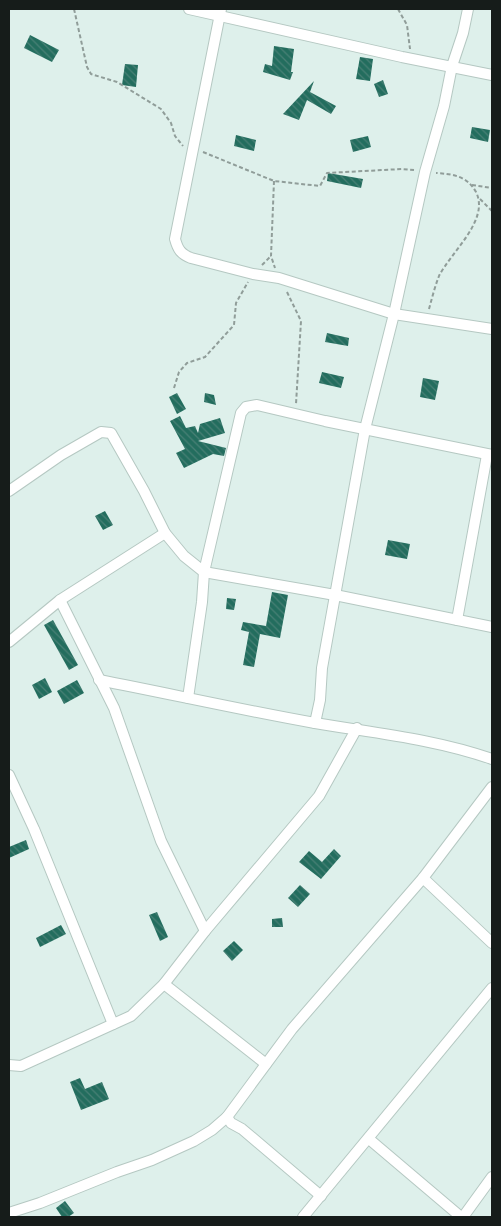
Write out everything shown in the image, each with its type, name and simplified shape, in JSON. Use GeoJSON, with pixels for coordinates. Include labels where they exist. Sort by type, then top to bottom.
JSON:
{"type":"FeatureCollection","features":[{"type":"Feature","properties":{"kind":"street"},"geometry":{"type":"LineString","coordinates":[[189,9],[220,13],[412,59],[492,75]]}},
{"type":"Feature","properties":{"kind":"street"},"geometry":{"type":"LineString","coordinates":[[315,723],[335,595],[365,429],[394,314],[425,172],[444,106],[452,66],[463,33],[468,9]]}},
{"type":"Feature","properties":{"kind":"street"},"geometry":{"type":"LineString","coordinates":[[220,13],[175,239],[178,249],[183,255],[253,274],[279,278],[394,314],[492,329]]}},
{"type":"Feature","properties":{"kind":"street"},"geometry":{"type":"LineString","coordinates":[[188,698],[202,602],[204,572],[241,413],[246,407],[257,406],[490,455],[457,620]]}},
{"type":"Feature","properties":{"kind":"street"},"geometry":{"type":"LineString","coordinates":[[9,491],[61,455],[101,432],[111,433],[165,533],[184,556],[204,572],[335,595],[492,627]]}},
{"type":"Feature","properties":{"kind":"street"},"geometry":{"type":"LineString","coordinates":[[9,642],[60,600],[165,533]]}},
{"type":"Feature","properties":{"kind":"street"},"geometry":{"type":"LineString","coordinates":[[60,600],[114,708],[161,841],[205,931]]}},
{"type":"Feature","properties":{"kind":"street"},"geometry":{"type":"LineString","coordinates":[[99,680],[315,723],[357,728],[468,751],[492,759]]}},
{"type":"Feature","properties":{"kind":"street"},"geometry":{"type":"LineString","coordinates":[[9,1065],[21,1066],[131,1016],[164,984],[205,931],[319,796],[357,728]]}},
{"type":"Feature","properties":{"kind":"street"},"geometry":{"type":"LineString","coordinates":[[9,775],[34,829],[113,1024]]}},
{"type":"Feature","properties":{"kind":"street"},"geometry":{"type":"LineString","coordinates":[[9,1213],[40,1203],[177,1149],[212,1130],[227,1117],[292,1029],[423,878],[492,788]]}},
{"type":"Feature","properties":{"kind":"street"},"geometry":{"type":"LineString","coordinates":[[423,878],[492,943]]}},
{"type":"Feature","properties":{"kind":"street"},"geometry":{"type":"LineString","coordinates":[[164,984],[266,1064]]}},
{"type":"Feature","properties":{"kind":"street"},"geometry":{"type":"LineString","coordinates":[[303,1217],[492,988]]}},
{"type":"Feature","properties":{"kind":"street"},"geometry":{"type":"LineString","coordinates":[[227,1117],[231,1123],[242,1129],[321,1196]]}},
{"type":"Feature","properties":{"kind":"street"},"geometry":{"type":"LineString","coordinates":[[369,1139],[462,1217],[492,1177]]}},
{"type":"Feature","properties":{"kind":"path"},"geometry":{"type":"LineString","coordinates":[[74,9],[87,67],[91,74],[116,82],[161,109],[171,123],[175,136],[184,148],[192,147],[274,181],[271,256],[279,278],[301,321],[295,414]]}},
{"type":"Feature","properties":{"kind":"path"},"geometry":{"type":"LineString","coordinates":[[398,9],[407,25],[412,59]]}},
{"type":"Feature","properties":{"kind":"path"},"geometry":{"type":"LineString","coordinates":[[472,185],[492,188]]}},
{"type":"Feature","properties":{"kind":"path"},"geometry":{"type":"LineString","coordinates":[[480,199],[492,211]]}},
{"type":"Feature","properties":{"kind":"path"},"geometry":{"type":"LineString","coordinates":[[174,388],[180,372],[187,363],[205,357],[234,325],[236,303],[253,274],[271,256]]}},
{"type":"Feature","properties":{"kind":"building"},"geometry":{"type":"Polygon","coordinates":[[[30,35],[59,50],[52,62],[24,48],[30,35]]]}},
{"type":"Feature","properties":{"kind":"building"},"geometry":{"type":"Polygon","coordinates":[[[274,46],[294,49],[291,72],[293,72],[290,80],[263,72],[265,64],[272,66],[274,46]]]}},
{"type":"Feature","properties":{"kind":"building"},"geometry":{"type":"Polygon","coordinates":[[[360,57],[373,59],[370,81],[356,79],[360,57]]]}},
{"type":"Feature","properties":{"kind":"building"},"geometry":{"type":"Polygon","coordinates":[[[125,64],[138,65],[136,87],[122,85],[125,64]]]}},
{"type":"Feature","properties":{"kind":"building"},"geometry":{"type":"Polygon","coordinates":[[[383,80],[388,94],[379,97],[374,84],[383,80]]]}},
{"type":"Feature","properties":{"kind":"building"},"geometry":{"type":"Polygon","coordinates":[[[314,81],[310,92],[336,106],[331,114],[307,100],[299,120],[283,114],[314,81]]]}},
{"type":"Feature","properties":{"kind":"building"},"geometry":{"type":"Polygon","coordinates":[[[472,127],[490,130],[488,142],[470,138],[472,127]]]}},
{"type":"Feature","properties":{"kind":"building"},"geometry":{"type":"Polygon","coordinates":[[[236,135],[256,140],[254,151],[234,146],[236,135]]]}},
{"type":"Feature","properties":{"kind":"building"},"geometry":{"type":"Polygon","coordinates":[[[368,136],[371,147],[353,152],[350,140],[368,136]]]}},
{"type":"Feature","properties":{"kind":"building"},"geometry":{"type":"Polygon","coordinates":[[[328,173],[363,179],[361,188],[327,181],[328,173]]]}},
{"type":"Feature","properties":{"kind":"building"},"geometry":{"type":"Polygon","coordinates":[[[327,333],[349,338],[348,346],[325,342],[327,333]]]}},
{"type":"Feature","properties":{"kind":"building"},"geometry":{"type":"Polygon","coordinates":[[[322,372],[344,377],[341,388],[319,383],[322,372]]]}},
{"type":"Feature","properties":{"kind":"building"},"geometry":{"type":"Polygon","coordinates":[[[423,378],[439,381],[435,400],[420,397],[423,378]]]}},
{"type":"Feature","properties":{"kind":"building"},"geometry":{"type":"Polygon","coordinates":[[[177,393],[186,409],[177,414],[169,397],[177,393]]]}},
{"type":"Feature","properties":{"kind":"building"},"geometry":{"type":"Polygon","coordinates":[[[205,393],[214,395],[216,405],[204,402],[205,393]]]}},
{"type":"Feature","properties":{"kind":"building"},"geometry":{"type":"Polygon","coordinates":[[[180,416],[186,428],[195,426],[198,433],[200,424],[220,418],[225,433],[198,441],[226,448],[224,456],[213,454],[184,468],[176,453],[185,449],[170,421],[180,416]]]}},
{"type":"Feature","properties":{"kind":"building"},"geometry":{"type":"Polygon","coordinates":[[[105,511],[113,525],[103,530],[95,516],[105,511]]]}},
{"type":"Feature","properties":{"kind":"building"},"geometry":{"type":"Polygon","coordinates":[[[388,540],[410,544],[407,559],[385,555],[388,540]]]}},
{"type":"Feature","properties":{"kind":"building"},"geometry":{"type":"Polygon","coordinates":[[[272,592],[288,595],[280,638],[260,634],[254,667],[243,665],[249,632],[241,630],[243,622],[266,626],[272,592]]]}},
{"type":"Feature","properties":{"kind":"building"},"geometry":{"type":"Polygon","coordinates":[[[227,598],[236,599],[234,610],[226,609],[227,598]]]}},
{"type":"Feature","properties":{"kind":"building"},"geometry":{"type":"Polygon","coordinates":[[[53,620],[78,665],[69,670],[44,625],[53,620]]]}},
{"type":"Feature","properties":{"kind":"building"},"geometry":{"type":"Polygon","coordinates":[[[45,678],[52,692],[39,699],[32,685],[45,678]]]}},
{"type":"Feature","properties":{"kind":"building"},"geometry":{"type":"Polygon","coordinates":[[[77,680],[84,693],[64,704],[57,691],[77,680]]]}},
{"type":"Feature","properties":{"kind":"building"},"geometry":{"type":"Polygon","coordinates":[[[26,840],[29,849],[9,858],[9,847],[26,840]]]}},
{"type":"Feature","properties":{"kind":"building"},"geometry":{"type":"Polygon","coordinates":[[[334,849],[341,856],[321,879],[299,862],[309,851],[322,862],[334,849]]]}},
{"type":"Feature","properties":{"kind":"building"},"geometry":{"type":"Polygon","coordinates":[[[300,885],[310,894],[298,907],[288,898],[300,885]]]}},
{"type":"Feature","properties":{"kind":"building"},"geometry":{"type":"Polygon","coordinates":[[[157,912],[168,937],[160,941],[149,915],[157,912]]]}},
{"type":"Feature","properties":{"kind":"building"},"geometry":{"type":"Polygon","coordinates":[[[282,918],[283,927],[272,927],[272,919],[282,918]]]}},
{"type":"Feature","properties":{"kind":"building"},"geometry":{"type":"Polygon","coordinates":[[[61,925],[66,934],[40,947],[36,938],[61,925]]]}},
{"type":"Feature","properties":{"kind":"building"},"geometry":{"type":"Polygon","coordinates":[[[234,941],[243,950],[232,961],[223,951],[234,941]]]}},
{"type":"Feature","properties":{"kind":"building"},"geometry":{"type":"Polygon","coordinates":[[[80,1078],[85,1089],[102,1082],[109,1099],[81,1110],[70,1082],[80,1078]]]}},
{"type":"Feature","properties":{"kind":"building"},"geometry":{"type":"Polygon","coordinates":[[[65,1201],[74,1213],[68,1217],[62,1217],[56,1208],[65,1201]]]}}]}
